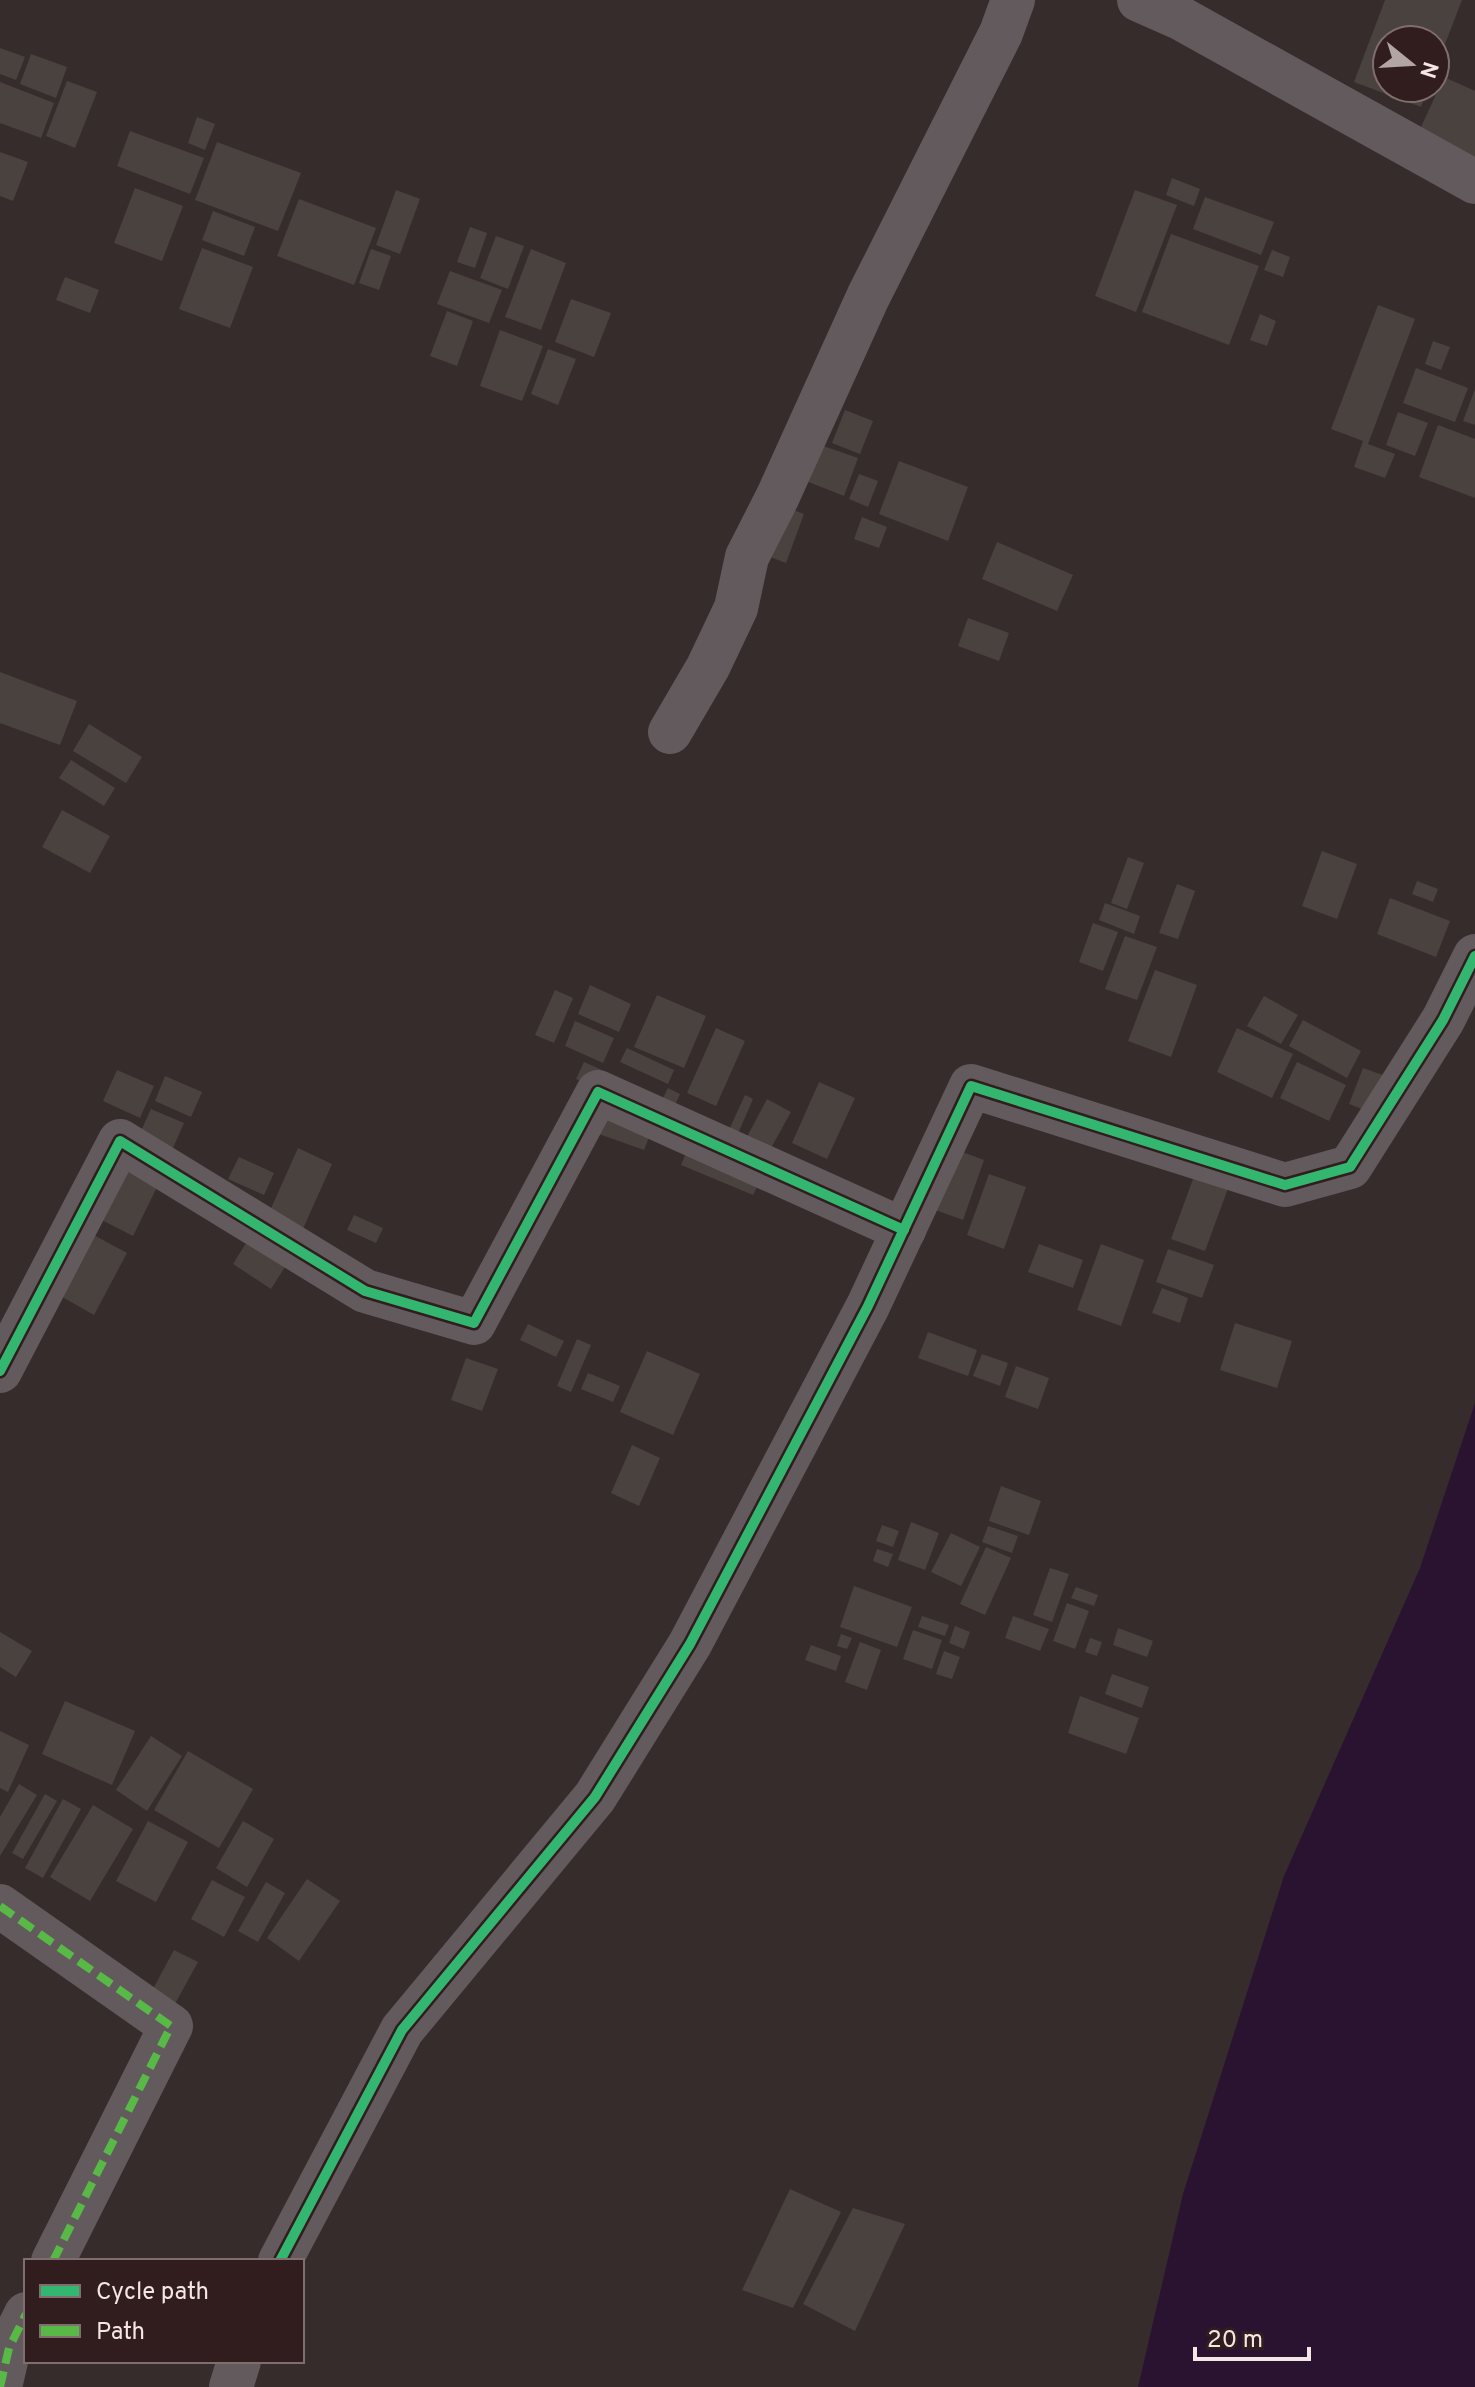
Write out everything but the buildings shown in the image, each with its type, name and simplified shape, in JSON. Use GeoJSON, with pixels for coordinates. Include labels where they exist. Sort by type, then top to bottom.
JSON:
{"type":"FeatureCollection","features":[{"type":"Feature","properties":{"kind":"street"},"geometry":{"type":"LineString","coordinates":[[670,732],[708,667],[736,608],[747,557],[868,297],[1001,33],[1013,0]]}},
{"type":"Feature","properties":{"kind":"street"},"geometry":{"type":"LineString","coordinates":[[1139,0],[1182,19],[1475,182]]}},
{"type":"Feature","properties":{"kind":"street"},"geometry":{"type":"LineString","coordinates":[[281,2259],[402,2030],[595,1797],[690,1644],[868,1306],[971,1086],[1285,1185],[1350,1167],[1443,1020],[1475,956]]}},
{"type":"Feature","properties":{"kind":"street"},"geometry":{"type":"LineString","coordinates":[[0,1371],[120,1141],[365,1291],[474,1323],[598,1092],[904,1230]]}},
{"type":"Feature","properties":{"kind":"street"},"geometry":{"type":"LineString","coordinates":[[0,1906],[171,2026],[54,2259]]}},
{"type":"Feature","properties":{"kind":"street"},"geometry":{"type":"LineString","coordinates":[[0,2387],[9,2348],[24,2318]]}},
{"type":"Feature","properties":{"kind":"street"},"geometry":{"type":"LineString","coordinates":[[231,2387],[238,2363]]}},
{"type":"Feature","properties":{"kind":"shaded area"},"geometry":{"type":"Polygon","coordinates":[[[1475,1403],[1475,2387],[1138,2387],[1183,2194],[1284,1876],[1420,1568],[1475,1403]]]}},
{"type":"Feature","properties":{"kind":"marked path"},"geometry":{"type":"LineString","coordinates":[[0,1906],[171,2026],[54,2259]]}},
{"type":"Feature","properties":{"kind":"marked path"},"geometry":{"type":"LineString","coordinates":[[0,2387],[9,2348],[24,2318]]}},
{"type":"Feature","properties":{"kind":"cycle path"},"geometry":{"type":"LineString","coordinates":[[281,2259],[402,2030],[595,1797],[690,1644],[868,1306],[971,1086],[1285,1185],[1350,1167],[1443,1020],[1475,956]]}},
{"type":"Feature","properties":{"kind":"cycle path"},"geometry":{"type":"LineString","coordinates":[[0,1371],[120,1141],[365,1291],[474,1323],[598,1092],[904,1230]]}}]}
